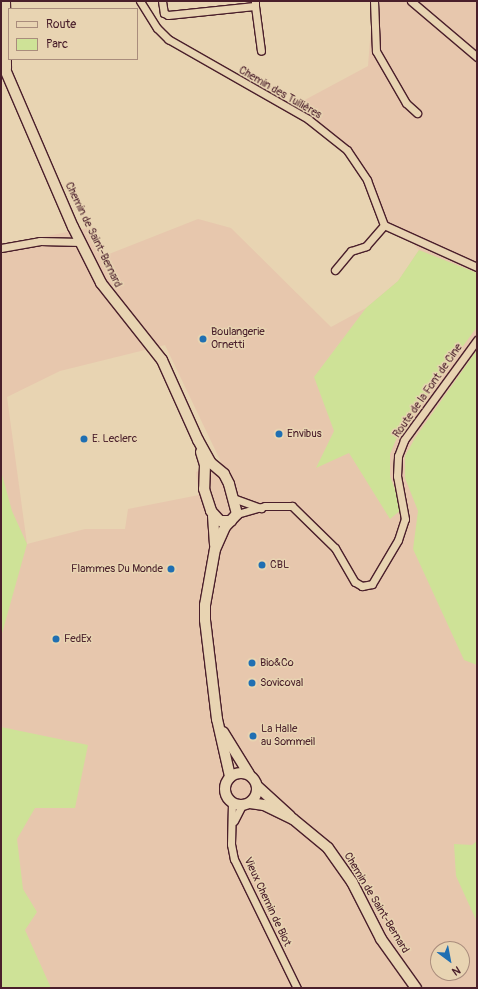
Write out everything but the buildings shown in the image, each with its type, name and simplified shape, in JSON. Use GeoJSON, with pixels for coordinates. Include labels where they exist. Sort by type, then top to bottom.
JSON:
{"type":"FeatureCollection","features":[{"type":"Feature","properties":{"kind":"main road","name":"Chemin de Saint-Bernard"},"geometry":{"type":"LineString","coordinates":[[5,1],[6,72]]}},
{"type":"Feature","properties":{"kind":"main road","name":"Chemin de Saint-Bernard"},"geometry":{"type":"LineString","coordinates":[[1,60],[81,242],[107,294],[168,370],[198,440],[211,463],[227,478],[233,498],[234,517]]}},
{"type":"Feature","properties":{"kind":"main road","name":"Chemin de Saint-Bernard"},"geometry":{"type":"LineString","coordinates":[[198,440],[205,465],[204,489],[213,516]]}},
{"type":"Feature","properties":{"kind":"main road"},"geometry":{"type":"LineString","coordinates":[[205,479],[212,472],[220,472]]}},
{"type":"Feature","properties":{"kind":"main road"},"geometry":{"type":"LineString","coordinates":[[213,516],[220,521],[234,517]]}},
{"type":"Feature","properties":{"kind":"main road"},"geometry":{"type":"LineString","coordinates":[[213,516],[216,549],[205,605],[217,719],[230,776],[225,790],[242,803],[256,796],[258,786],[249,774],[217,719]]}},
{"type":"Feature","properties":{"kind":"main road"},"geometry":{"type":"LineString","coordinates":[[216,549],[234,517]]}},
{"type":"Feature","properties":{"kind":"main road"},"geometry":{"type":"LineString","coordinates":[[230,776],[239,772],[249,774]]}},
{"type":"Feature","properties":{"kind":"main road","name":"Chemin de Saint-Bernard"},"geometry":{"type":"LineString","coordinates":[[258,786],[293,819],[323,843],[341,865],[381,939],[416,988]]}},
{"type":"Feature","properties":{"kind":"main road","name":"Chemin de Saint-Bernard"},"geometry":{"type":"LineString","coordinates":[[242,803],[264,805],[293,819]]}},
{"type":"Feature","properties":{"kind":"street","name":"Chemin des Tuilières"},"geometry":{"type":"LineString","coordinates":[[140,1],[162,34],[184,50],[308,119],[347,150],[369,184],[384,226]]}},
{"type":"Feature","properties":{"kind":"street"},"geometry":{"type":"LineString","coordinates":[[162,1],[164,13]]}},
{"type":"Feature","properties":{"kind":"street"},"geometry":{"type":"LineString","coordinates":[[374,1],[376,51],[406,103],[417,114]]}},
{"type":"Feature","properties":{"kind":"street"},"geometry":{"type":"LineString","coordinates":[[411,1],[477,57]]}},
{"type":"Feature","properties":{"kind":"street"},"geometry":{"type":"LineString","coordinates":[[164,13],[168,15],[255,3],[261,51]]}},
{"type":"Feature","properties":{"kind":"street"},"geometry":{"type":"LineString","coordinates":[[153,20],[164,13]]}},
{"type":"Feature","properties":{"kind":"street"},"geometry":{"type":"LineString","coordinates":[[335,270],[352,251],[366,246],[384,226],[477,267]]}},
{"type":"Feature","properties":{"kind":"street"},"geometry":{"type":"LineString","coordinates":[[1,248],[40,241],[81,242]]}},
{"type":"Feature","properties":{"kind":"street","name":"Route de la Font de Cine"},"geometry":{"type":"LineString","coordinates":[[234,517],[261,508],[292,506],[336,548],[355,582],[362,586],[372,584],[398,540],[405,519],[397,476],[398,456],[404,440],[477,340]]}},
{"type":"Feature","properties":{"kind":"street","name":"Route de la Font de Cine"},"geometry":{"type":"LineString","coordinates":[[233,498],[261,508]]}},
{"type":"Feature","properties":{"kind":"street","name":"Vieux Chemin de Biot"},"geometry":{"type":"LineString","coordinates":[[242,803],[234,821],[231,840],[234,859],[297,988]]}},
{"type":"Feature","properties":{"kind":"street"},"geometry":{"type":"LineString","coordinates":[[290,976],[294,988]]}},
{"type":"Feature","properties":{"kind":"shaded area"},"geometry":{"type":"Polygon","coordinates":[[[373,1],[477,1],[477,988],[1,988],[1,245],[93,227],[104,256],[198,219],[231,228],[331,327],[366,308],[398,281],[419,250],[403,232],[384,225],[372,190],[347,150],[288,109],[368,66],[373,1]],[[165,345],[60,371],[7,397],[27,544],[85,529],[125,529],[128,509],[199,495],[196,472],[221,462],[165,345]]]}},
{"type":"Feature","properties":{"kind":"green space"},"geometry":{"type":"Polygon","coordinates":[[[419,250],[477,273],[477,327],[398,435],[390,454],[390,476],[402,509],[390,519],[349,453],[316,468],[334,431],[314,377],[366,308],[398,281],[419,250]]]}},
{"type":"Feature","properties":{"kind":"green space"},"geometry":{"type":"Polygon","coordinates":[[[477,350],[477,665],[464,660],[413,549],[418,511],[405,478],[405,456],[415,438],[477,350]]]}},
{"type":"Feature","properties":{"kind":"green space"},"geometry":{"type":"Polygon","coordinates":[[[1,471],[12,511],[27,544],[1,637],[1,471]]]}},
{"type":"Feature","properties":{"kind":"green space"},"geometry":{"type":"Polygon","coordinates":[[[1,727],[88,745],[75,808],[35,808],[17,839],[23,889],[37,912],[25,930],[51,988],[1,988],[1,727]]]}},
{"type":"Feature","properties":{"kind":"green space"},"geometry":{"type":"Polygon","coordinates":[[[477,841],[477,922],[456,876],[454,844],[472,845],[477,841]]]}},
{"type":"Feature","properties":{"kind":"place","name":"Boulangerie Ornetti"},"geometry":{"type":"Point","coordinates":[203,339]}},
{"type":"Feature","properties":{"kind":"place","name":"Envibus"},"geometry":{"type":"Point","coordinates":[279,434]}},
{"type":"Feature","properties":{"kind":"place","name":"E. Leclerc"},"geometry":{"type":"Point","coordinates":[84,439]}},
{"type":"Feature","properties":{"kind":"place","name":"CBL"},"geometry":{"type":"Point","coordinates":[262,565]}},
{"type":"Feature","properties":{"kind":"place","name":"Flammes Du Monde"},"geometry":{"type":"Point","coordinates":[171,569]}},
{"type":"Feature","properties":{"kind":"place","name":"FedEx"},"geometry":{"type":"Point","coordinates":[56,639]}},
{"type":"Feature","properties":{"kind":"place","name":"Bio&Co"},"geometry":{"type":"Point","coordinates":[252,663]}},
{"type":"Feature","properties":{"kind":"place","name":"Sovicoval"},"geometry":{"type":"Point","coordinates":[252,683]}},
{"type":"Feature","properties":{"kind":"place","name":"La Halle au Sommeil"},"geometry":{"type":"Point","coordinates":[253,736]}}]}
